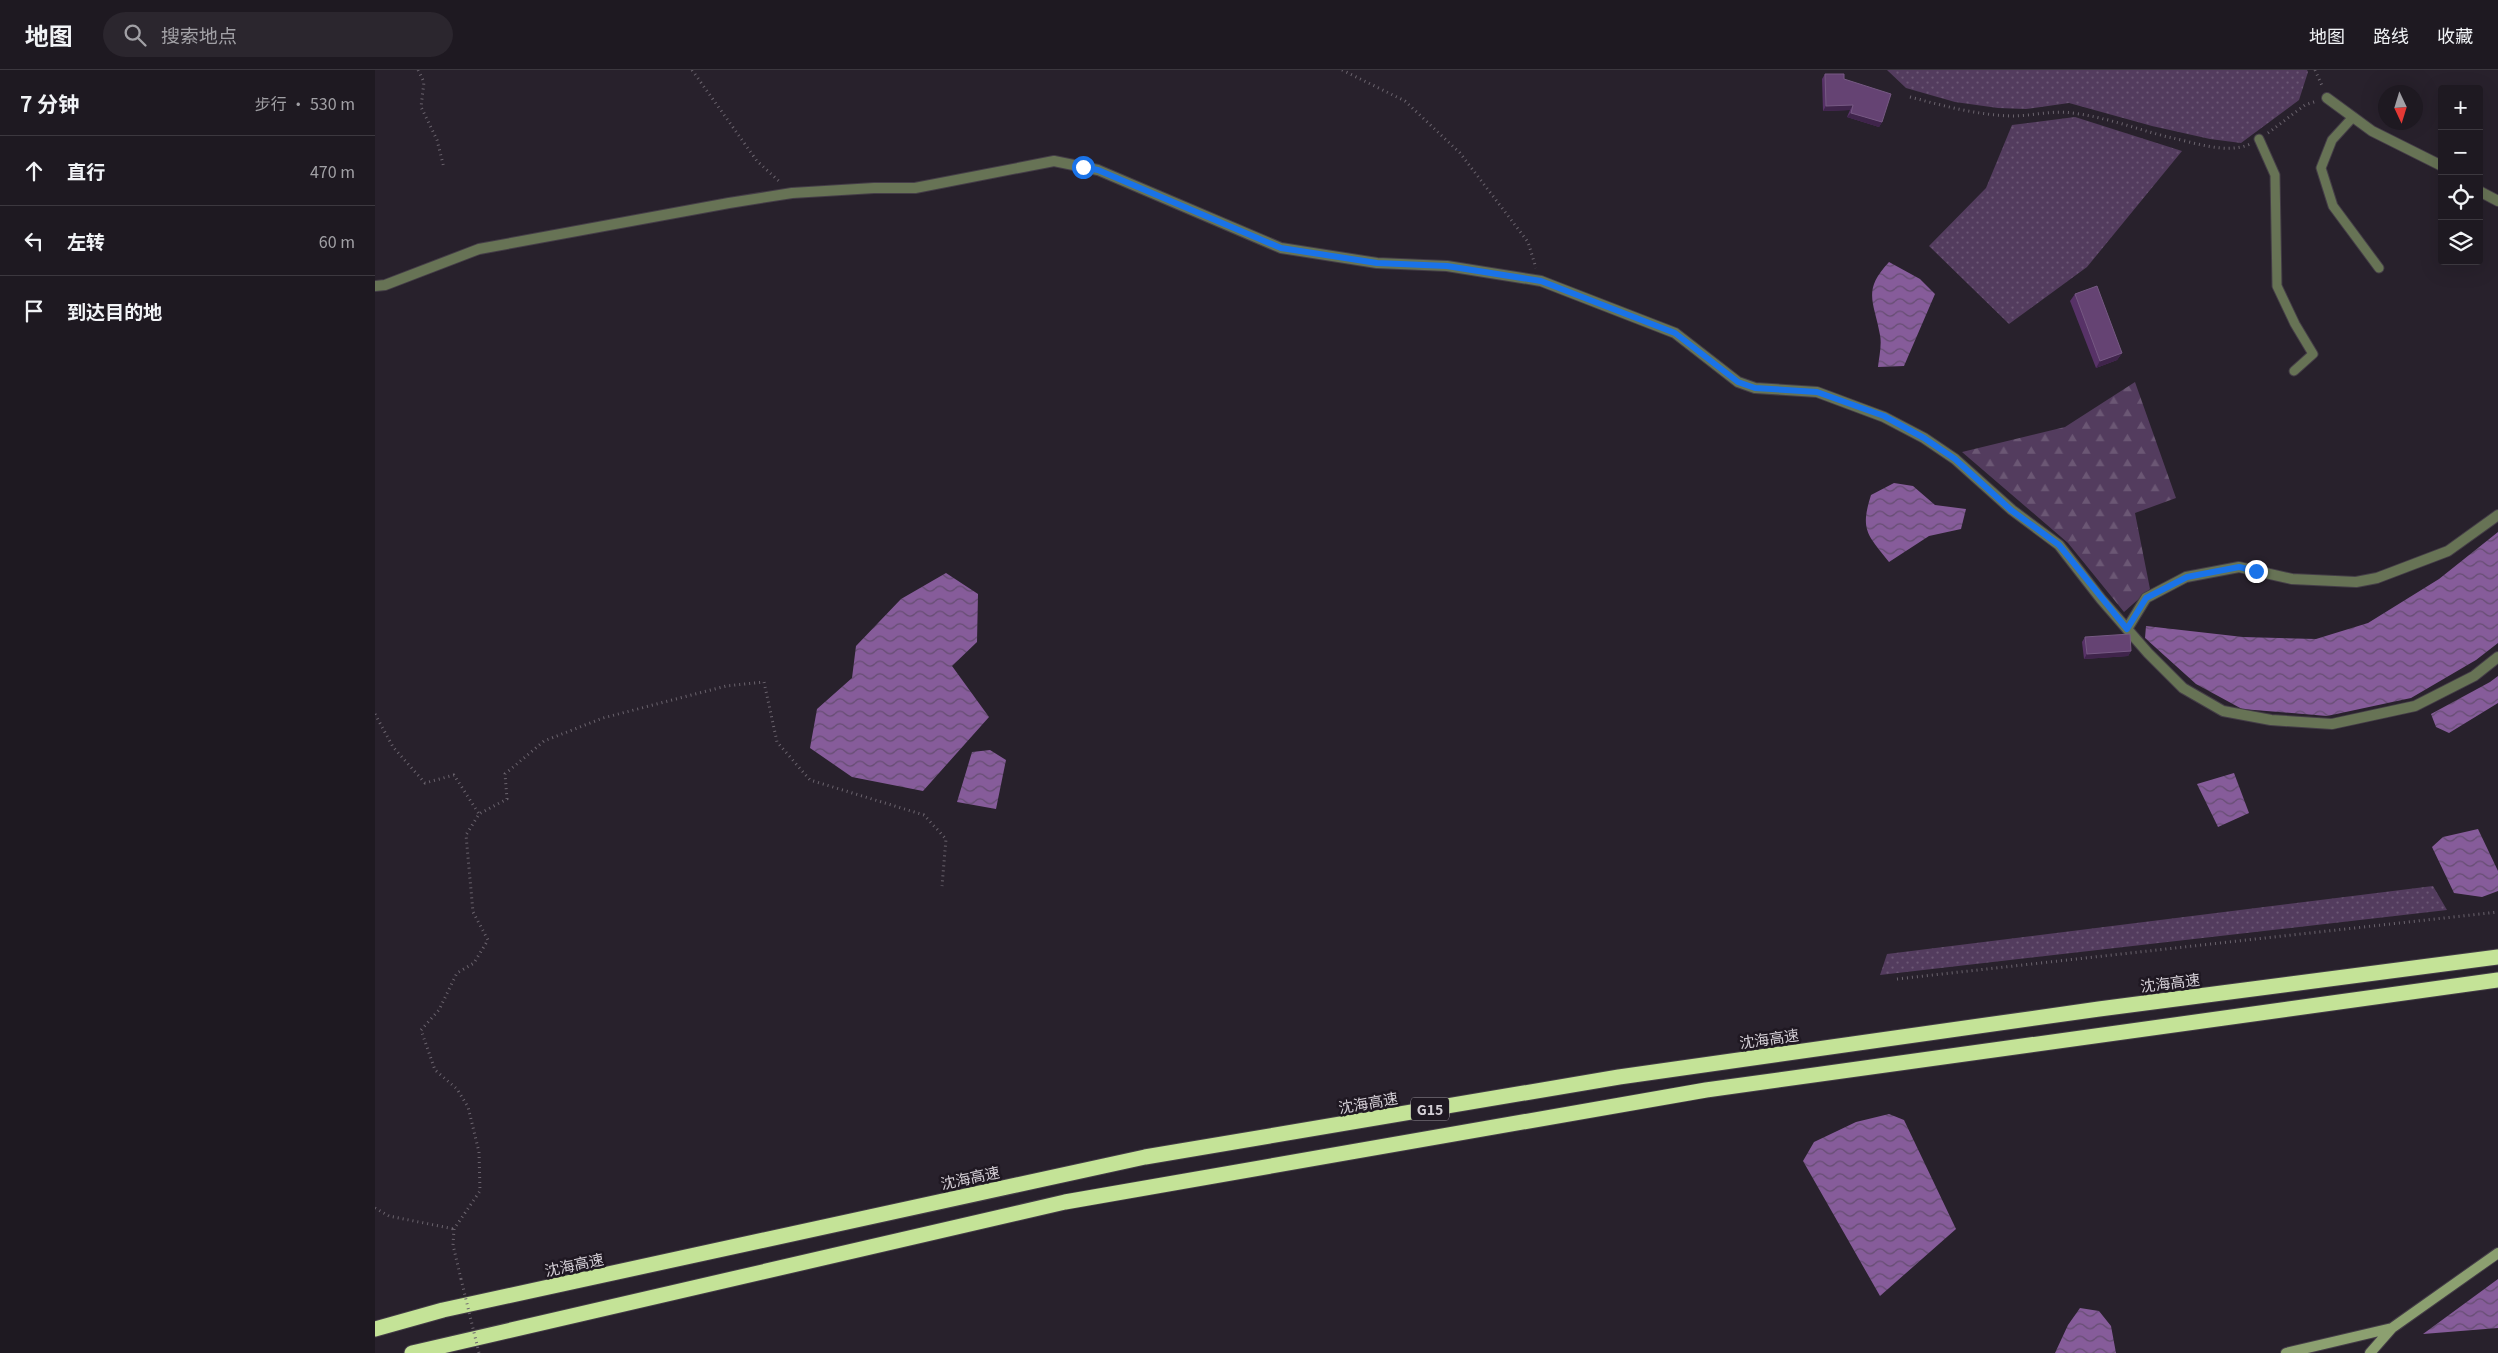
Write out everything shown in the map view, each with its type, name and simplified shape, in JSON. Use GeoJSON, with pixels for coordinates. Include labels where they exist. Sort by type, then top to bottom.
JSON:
{"type":"FeatureCollection","features":[{"type":"Feature","properties":{"kind":"highway","name":"沈海高速"},"geometry":{"type":"LineString","coordinates":[[375,1329],[443,1310],[1145,1157],[1629,1076],[2099,1009],[2498,957]]}},
{"type":"Feature","properties":{"kind":"highway","name":"G15"},"geometry":{"type":"LineString","coordinates":[[412,1353],[1065,1202],[1706,1090],[2498,980]]}},
{"type":"Feature","properties":{"kind":"street"},"geometry":{"type":"LineString","coordinates":[[2327,98],[2372,131],[2438,164]]}},
{"type":"Feature","properties":{"kind":"street"},"geometry":{"type":"LineString","coordinates":[[375,286],[385,285],[479,249],[792,193],[875,188],[915,188],[1054,161],[1098,170],[1281,248],[1377,263],[1447,266],[1541,281],[1675,333],[1738,382],[1755,388],[1817,392],[1884,416],[1924,438],[1955,459],[2011,510],[2059,545],[2127,629],[2183,688],[2223,711],[2289,721],[2332,724],[2415,706],[2474,676],[2498,657]]}},
{"type":"Feature","properties":{"kind":"street"},"geometry":{"type":"LineString","coordinates":[[2483,193],[2498,201]]}},
{"type":"Feature","properties":{"kind":"street"},"geometry":{"type":"LineString","coordinates":[[2127,629],[2146,598],[2187,577],[2239,567],[2292,579],[2356,582],[2377,578],[2448,551],[2498,515]]}},
{"type":"Feature","properties":{"kind":"street"},"geometry":{"type":"LineString","coordinates":[[2370,1353],[2392,1328],[2498,1253]]}},
{"type":"Feature","properties":{"kind":"street"},"geometry":{"type":"LineString","coordinates":[[2286,1353],[2392,1328]]}},
{"type":"Feature","properties":{"kind":"lane"},"geometry":{"type":"LineString","coordinates":[[2353,117],[2332,140],[2321,168],[2333,206],[2379,268]]}},
{"type":"Feature","properties":{"kind":"lane"},"geometry":{"type":"LineString","coordinates":[[2259,139],[2275,175],[2277,286],[2295,324],[2313,354],[2294,371]]}},
{"type":"Feature","properties":{"kind":"path"},"geometry":{"type":"LineString","coordinates":[[418,70],[424,82],[421,107],[437,140],[444,168]]}},
{"type":"Feature","properties":{"kind":"path"},"geometry":{"type":"LineString","coordinates":[[691,70],[757,161],[792,193]]}},
{"type":"Feature","properties":{"kind":"path"},"geometry":{"type":"LineString","coordinates":[[1342,70],[1405,101],[1460,153],[1528,242],[1541,281]]}},
{"type":"Feature","properties":{"kind":"path"},"geometry":{"type":"LineString","coordinates":[[1911,97],[1960,110],[2010,116],[2070,112],[2105,118],[2151,133],[2208,146],[2240,149],[2259,139],[2305,106],[2327,98],[2315,70]]}},
{"type":"Feature","properties":{"kind":"path"},"geometry":{"type":"LineString","coordinates":[[479,1353],[453,1245],[453,1229],[480,1191],[479,1152],[468,1106],[457,1089],[435,1070],[421,1030],[439,1010],[457,973],[474,963],[488,940],[473,912],[466,836],[479,814],[507,799],[505,774],[544,742],[603,718],[726,686],[764,682],[777,742],[809,780],[923,815],[946,839],[942,886]]}},
{"type":"Feature","properties":{"kind":"path"},"geometry":{"type":"LineString","coordinates":[[375,714],[393,747],[425,783],[454,775],[479,814]]}},
{"type":"Feature","properties":{"kind":"path"},"geometry":{"type":"LineString","coordinates":[[1897,979],[2498,912]]}},
{"type":"Feature","properties":{"kind":"path"},"geometry":{"type":"LineString","coordinates":[[375,1208],[389,1216],[453,1229]]}},
{"type":"Feature","properties":{"kind":"green space"},"geometry":{"type":"Polygon","coordinates":[[[1887,70],[2307,70],[2308,72],[2299,100],[2241,143],[2210,139],[2152,126],[2069,103],[2026,109],[1998,108],[1955,102],[1906,88],[1887,70]]]}},
{"type":"Feature","properties":{"kind":"green space"},"geometry":{"type":"Polygon","coordinates":[[[2075,117],[2182,151],[2087,267],[2009,324],[1929,246],[1986,188],[2012,125],[2075,117]]]}},
{"type":"Feature","properties":{"kind":"green space"},"geometry":{"type":"Polygon","coordinates":[[[2135,382],[2176,498],[2135,513],[2150,589],[2124,612],[2068,543],[1962,452],[2065,427],[2135,382]]]}},
{"type":"Feature","properties":{"kind":"green space"},"geometry":{"type":"Polygon","coordinates":[[[2433,886],[2447,910],[1880,975],[1887,954],[2433,886]]]}},
{"type":"Feature","properties":{"kind":"water"},"geometry":{"type":"Polygon","coordinates":[[[1889,262],[1920,279],[1935,294],[1904,366],[1878,367],[1881,339],[1872,297],[1875,281],[1889,262]]]}},
{"type":"Feature","properties":{"kind":"water"},"geometry":{"type":"Polygon","coordinates":[[[1894,483],[1913,486],[1935,505],[1966,509],[1961,529],[1929,536],[1889,562],[1871,538],[1866,524],[1866,516],[1871,495],[1894,483]]]}},
{"type":"Feature","properties":{"kind":"water"},"geometry":{"type":"Polygon","coordinates":[[[2498,532],[2498,643],[2476,660],[2411,698],[2327,716],[2242,709],[2196,684],[2145,638],[2146,626],[2243,637],[2316,639],[2368,623],[2439,579],[2498,532]]]}},
{"type":"Feature","properties":{"kind":"water"},"geometry":{"type":"Polygon","coordinates":[[[946,573],[978,594],[977,642],[952,666],[989,717],[923,791],[852,777],[810,748],[817,709],[852,678],[856,646],[901,599],[946,573]]]}},
{"type":"Feature","properties":{"kind":"water"},"geometry":{"type":"Polygon","coordinates":[[[2498,676],[2498,703],[2449,733],[2436,727],[2431,714],[2498,676]]]}},
{"type":"Feature","properties":{"kind":"water"},"geometry":{"type":"Polygon","coordinates":[[[990,750],[1006,760],[996,809],[957,802],[972,752],[990,750]]]}},
{"type":"Feature","properties":{"kind":"water"},"geometry":{"type":"Polygon","coordinates":[[[2234,773],[2249,813],[2218,827],[2197,784],[2234,773]]]}},
{"type":"Feature","properties":{"kind":"water"},"geometry":{"type":"Polygon","coordinates":[[[2478,829],[2498,871],[2498,891],[2482,897],[2454,893],[2432,847],[2443,837],[2478,829]]]}},
{"type":"Feature","properties":{"kind":"water"},"geometry":{"type":"Polygon","coordinates":[[[1889,1114],[1904,1120],[1956,1229],[1880,1296],[1803,1161],[1814,1142],[1856,1122],[1889,1114]]]}},
{"type":"Feature","properties":{"kind":"water"},"geometry":{"type":"Polygon","coordinates":[[[2498,1279],[2498,1328],[2423,1334],[2498,1279]]]}},
{"type":"Feature","properties":{"kind":"water"},"geometry":{"type":"Polygon","coordinates":[[[2080,1308],[2099,1311],[2111,1326],[2116,1353],[2055,1353],[2068,1325],[2080,1308]]]}},
{"type":"Feature","properties":{"kind":"building"},"geometry":{"type":"Polygon","coordinates":[[[1825,74],[1844,74],[1844,79],[1891,94],[1882,122],[1851,113],[1853,105],[1826,106],[1825,74]]]}},
{"type":"Feature","properties":{"kind":"building"},"geometry":{"type":"Polygon","coordinates":[[[2097,286],[2122,353],[2100,361],[2075,294],[2097,286]]]}},
{"type":"Feature","properties":{"kind":"building"},"geometry":{"type":"Polygon","coordinates":[[[2130,634],[2131,651],[2087,654],[2085,637],[2130,634]]]}},
{"type":"Feature","properties":{"kind":"route"},"geometry":{"type":"LineString","coordinates":[[1083,167],[1098,170],[1281,248],[1377,263],[1447,266],[1541,281],[1675,333],[1738,382],[1755,388],[1817,392],[1884,416],[1924,438],[1955,459],[2011,510],[2059,545],[2127,629],[2146,598],[2187,577],[2239,567],[2256,571]]}}]}
